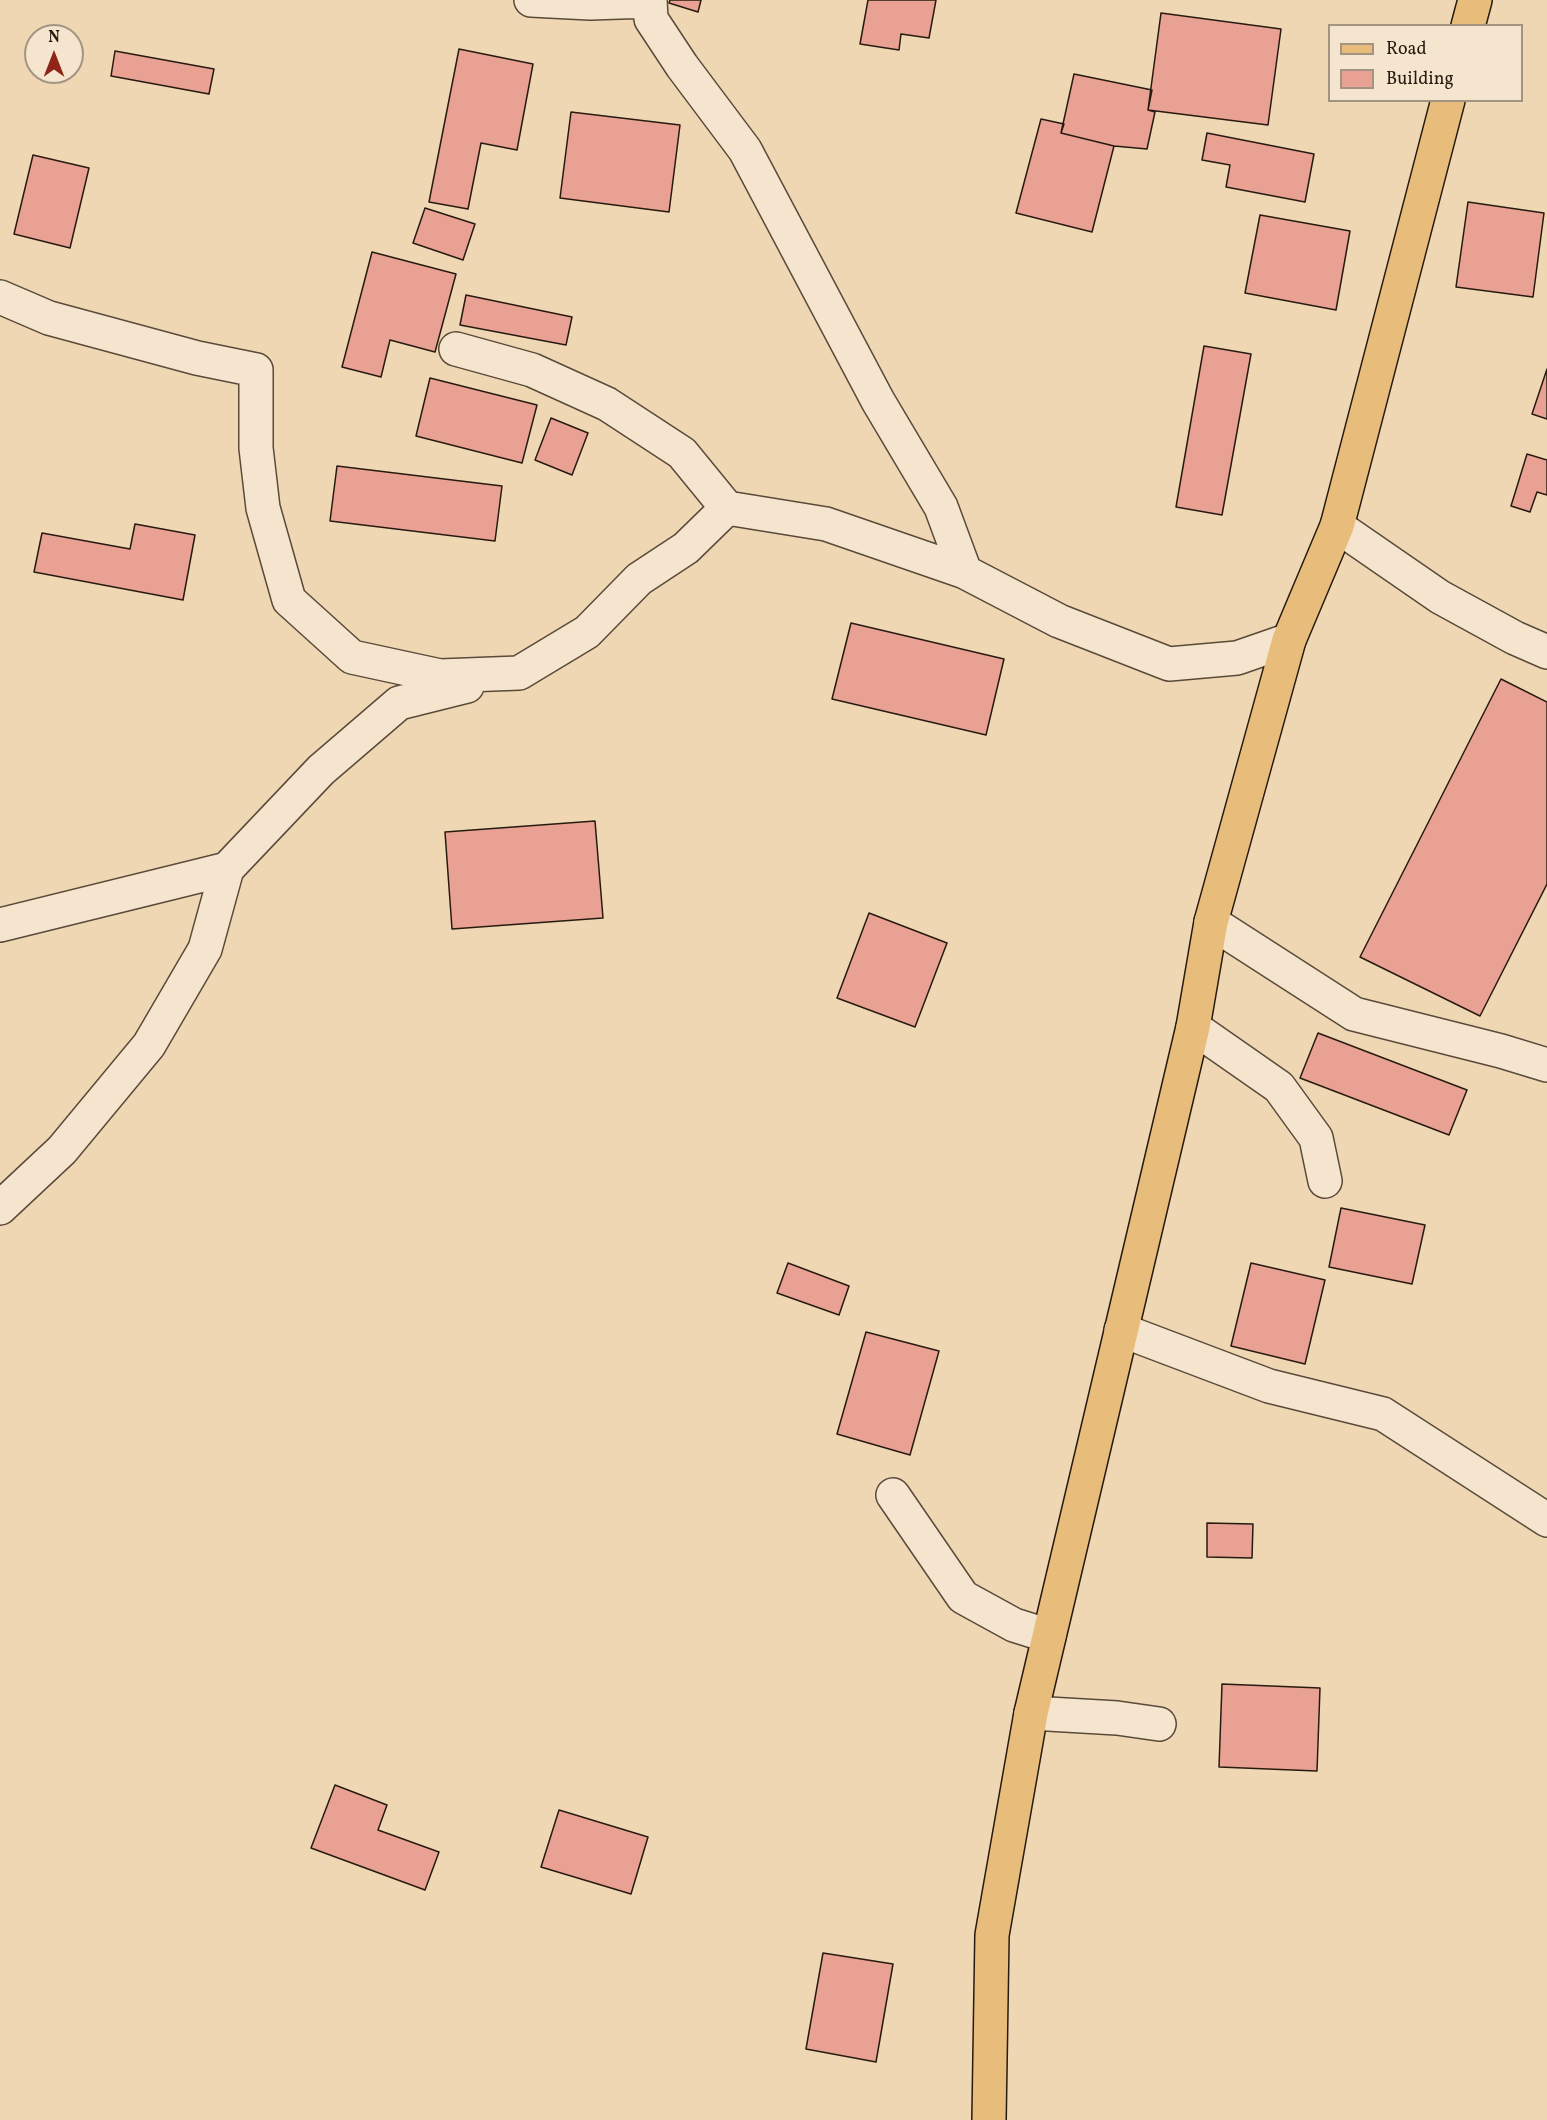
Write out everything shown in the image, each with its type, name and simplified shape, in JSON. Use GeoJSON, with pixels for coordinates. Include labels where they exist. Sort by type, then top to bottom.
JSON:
{"type":"FeatureCollection","features":[{"type":"Feature","properties":{"kind":"main road"},"geometry":{"type":"LineString","coordinates":[[1469,24],[1475,0]]}},
{"type":"Feature","properties":{"kind":"main road"},"geometry":{"type":"LineString","coordinates":[[988,2120],[992,1935],[1031,1713],[1193,1027],[1211,922],[1289,640],[1337,526],[1447,102]]}},
{"type":"Feature","properties":{"kind":"street"},"geometry":{"type":"LineString","coordinates":[[531,0],[590,3],[650,0],[651,19],[682,66],[745,150],[878,401],[941,507],[965,572]]}},
{"type":"Feature","properties":{"kind":"street"},"geometry":{"type":"LineString","coordinates":[[0,297],[49,318],[197,358],[256,370],[256,448],[263,508],[289,600],[352,657],[440,676],[519,673]]}},
{"type":"Feature","properties":{"kind":"street"},"geometry":{"type":"LineString","coordinates":[[456,349],[532,370],[607,404],[682,453],[727,508],[826,524],[965,572],[1059,621],[1169,664],[1237,658],[1289,640]]}},
{"type":"Feature","properties":{"kind":"street"},"geometry":{"type":"LineString","coordinates":[[0,1208],[62,1150],[149,1045],[205,949],[227,869],[321,770],[399,703],[519,673],[586,632],[639,579],[686,548],[727,508]]}},
{"type":"Feature","properties":{"kind":"street"},"geometry":{"type":"LineString","coordinates":[[1337,526],[1440,597],[1515,638],[1547,652]]}},
{"type":"Feature","properties":{"kind":"street"},"geometry":{"type":"LineString","coordinates":[[0,925],[227,869]]}},
{"type":"Feature","properties":{"kind":"street"},"geometry":{"type":"LineString","coordinates":[[1211,922],[1354,1014],[1547,1065]]}},
{"type":"Feature","properties":{"kind":"street"},"geometry":{"type":"LineString","coordinates":[[1193,1027],[1279,1087],[1316,1138],[1325,1181]]}},
{"type":"Feature","properties":{"kind":"street"},"geometry":{"type":"LineString","coordinates":[[1120,1330],[1269,1386],[1383,1414],[1547,1520]]}},
{"type":"Feature","properties":{"kind":"street"},"geometry":{"type":"LineString","coordinates":[[893,1495],[963,1598],[1014,1625],[1049,1636]]}},
{"type":"Feature","properties":{"kind":"street"},"geometry":{"type":"LineString","coordinates":[[1031,1713],[1117,1718],[1159,1724]]}},
{"type":"Feature","properties":{"kind":"building"},"geometry":{"type":"Polygon","coordinates":[[[670,0],[701,0],[698,12],[669,3],[670,0]]]}},
{"type":"Feature","properties":{"kind":"building"},"geometry":{"type":"Polygon","coordinates":[[[868,0],[936,0],[929,38],[901,34],[899,50],[860,44],[868,0]]]}},
{"type":"Feature","properties":{"kind":"building"},"geometry":{"type":"Polygon","coordinates":[[[1161,13],[1281,29],[1268,125],[1148,110],[1161,13]]]}},
{"type":"Feature","properties":{"kind":"building"},"geometry":{"type":"Polygon","coordinates":[[[459,49],[533,64],[517,150],[481,143],[468,209],[429,202],[459,49]]]}},
{"type":"Feature","properties":{"kind":"building"},"geometry":{"type":"Polygon","coordinates":[[[115,51],[214,69],[209,94],[111,76],[115,51]]]}},
{"type":"Feature","properties":{"kind":"building"},"geometry":{"type":"Polygon","coordinates":[[[1074,74],[1152,90],[1148,110],[1155,112],[1147,149],[1114,146],[1061,133],[1074,74]]]}},
{"type":"Feature","properties":{"kind":"building"},"geometry":{"type":"Polygon","coordinates":[[[571,112],[680,125],[669,212],[560,198],[571,112]]]}},
{"type":"Feature","properties":{"kind":"building"},"geometry":{"type":"Polygon","coordinates":[[[1041,119],[1064,124],[1061,133],[1114,146],[1092,232],[1016,213],[1041,119]]]}},
{"type":"Feature","properties":{"kind":"building"},"geometry":{"type":"Polygon","coordinates":[[[1207,133],[1314,154],[1305,202],[1226,187],[1230,165],[1202,160],[1207,133]]]}},
{"type":"Feature","properties":{"kind":"building"},"geometry":{"type":"Polygon","coordinates":[[[33,155],[89,168],[70,248],[14,234],[33,155]]]}},
{"type":"Feature","properties":{"kind":"building"},"geometry":{"type":"Polygon","coordinates":[[[1468,202],[1544,213],[1533,297],[1456,287],[1468,202]]]}},
{"type":"Feature","properties":{"kind":"building"},"geometry":{"type":"Polygon","coordinates":[[[425,208],[475,224],[463,260],[413,243],[425,208]]]}},
{"type":"Feature","properties":{"kind":"building"},"geometry":{"type":"Polygon","coordinates":[[[1260,215],[1350,231],[1336,310],[1245,293],[1260,215]]]}},
{"type":"Feature","properties":{"kind":"building"},"geometry":{"type":"Polygon","coordinates":[[[372,252],[456,274],[435,352],[390,340],[381,377],[342,367],[372,252]]]}},
{"type":"Feature","properties":{"kind":"building"},"geometry":{"type":"Polygon","coordinates":[[[466,295],[572,317],[566,345],[460,325],[466,295]]]}},
{"type":"Feature","properties":{"kind":"building"},"geometry":{"type":"Polygon","coordinates":[[[1204,346],[1251,354],[1222,515],[1176,507],[1204,346]]]}},
{"type":"Feature","properties":{"kind":"building"},"geometry":{"type":"Polygon","coordinates":[[[1547,369],[1547,419],[1532,414],[1547,369]]]}},
{"type":"Feature","properties":{"kind":"building"},"geometry":{"type":"Polygon","coordinates":[[[430,378],[537,405],[522,463],[416,436],[430,378]]]}},
{"type":"Feature","properties":{"kind":"building"},"geometry":{"type":"Polygon","coordinates":[[[551,418],[588,433],[572,475],[535,460],[551,418]]]}},
{"type":"Feature","properties":{"kind":"building"},"geometry":{"type":"Polygon","coordinates":[[[1527,454],[1547,460],[1547,495],[1537,492],[1530,512],[1511,506],[1527,454]]]}},
{"type":"Feature","properties":{"kind":"building"},"geometry":{"type":"Polygon","coordinates":[[[337,466],[502,486],[495,541],[330,521],[337,466]]]}},
{"type":"Feature","properties":{"kind":"building"},"geometry":{"type":"Polygon","coordinates":[[[135,524],[195,535],[183,600],[34,572],[42,533],[130,549],[135,524]]]}},
{"type":"Feature","properties":{"kind":"building"},"geometry":{"type":"Polygon","coordinates":[[[851,623],[1004,659],[986,735],[832,699],[851,623]]]}},
{"type":"Feature","properties":{"kind":"building"},"geometry":{"type":"Polygon","coordinates":[[[1501,679],[1547,702],[1547,884],[1480,1016],[1360,957],[1501,679]]]}},
{"type":"Feature","properties":{"kind":"building"},"geometry":{"type":"Polygon","coordinates":[[[595,821],[603,918],[452,929],[445,832],[595,821]]]}},
{"type":"Feature","properties":{"kind":"building"},"geometry":{"type":"Polygon","coordinates":[[[869,913],[947,943],[915,1027],[837,998],[869,913]]]}},
{"type":"Feature","properties":{"kind":"building"},"geometry":{"type":"Polygon","coordinates":[[[1318,1033],[1467,1090],[1449,1135],[1300,1078],[1318,1033]]]}},
{"type":"Feature","properties":{"kind":"building"},"geometry":{"type":"Polygon","coordinates":[[[1341,1208],[1425,1225],[1412,1284],[1329,1267],[1341,1208]]]}},
{"type":"Feature","properties":{"kind":"building"},"geometry":{"type":"Polygon","coordinates":[[[788,1263],[849,1286],[839,1315],[777,1293],[788,1263]]]}},
{"type":"Feature","properties":{"kind":"building"},"geometry":{"type":"Polygon","coordinates":[[[1251,1263],[1325,1280],[1305,1364],[1231,1346],[1251,1263]]]}},
{"type":"Feature","properties":{"kind":"building"},"geometry":{"type":"Polygon","coordinates":[[[866,1332],[939,1351],[910,1455],[837,1434],[866,1332]]]}},
{"type":"Feature","properties":{"kind":"building"},"geometry":{"type":"Polygon","coordinates":[[[1207,1523],[1253,1524],[1252,1558],[1207,1557],[1207,1523]]]}},
{"type":"Feature","properties":{"kind":"building"},"geometry":{"type":"Polygon","coordinates":[[[1222,1684],[1320,1688],[1317,1771],[1219,1767],[1222,1684]]]}},
{"type":"Feature","properties":{"kind":"building"},"geometry":{"type":"Polygon","coordinates":[[[335,1785],[387,1805],[378,1830],[439,1852],[425,1890],[311,1848],[335,1785]]]}},
{"type":"Feature","properties":{"kind":"building"},"geometry":{"type":"Polygon","coordinates":[[[559,1810],[648,1837],[631,1894],[541,1867],[559,1810]]]}},
{"type":"Feature","properties":{"kind":"building"},"geometry":{"type":"Polygon","coordinates":[[[823,1953],[893,1964],[876,2062],[806,2049],[823,1953]]]}}]}
